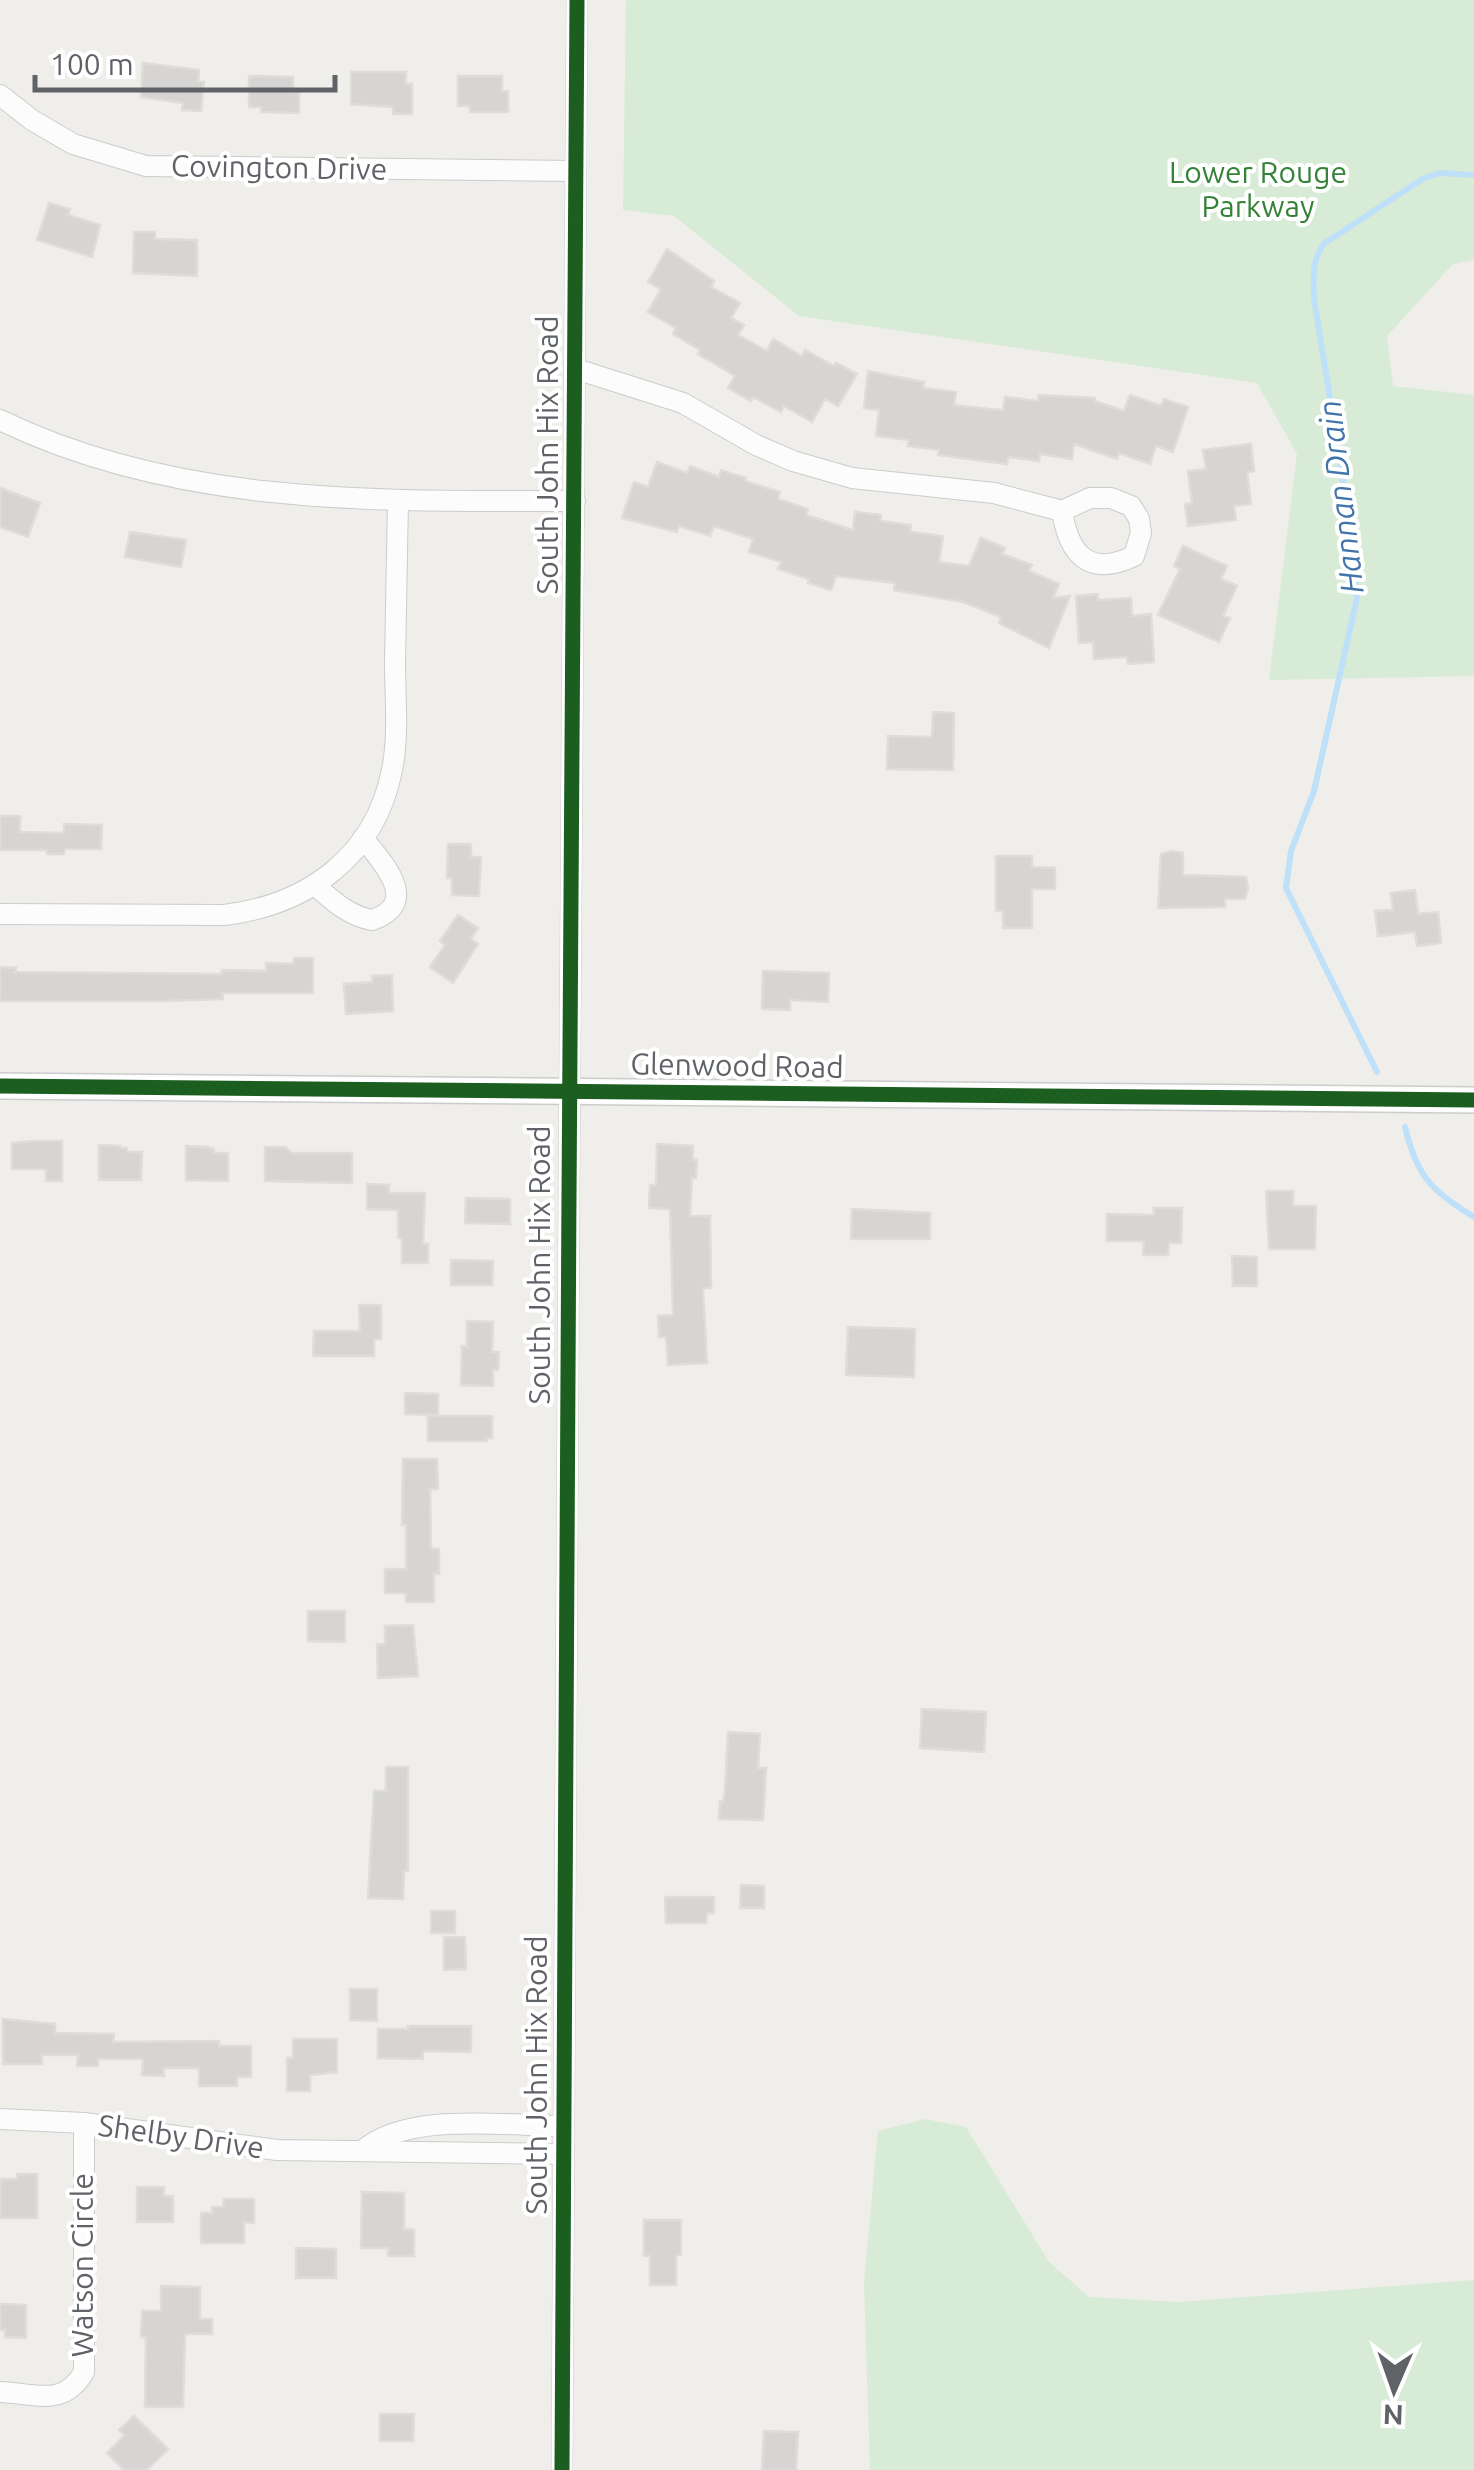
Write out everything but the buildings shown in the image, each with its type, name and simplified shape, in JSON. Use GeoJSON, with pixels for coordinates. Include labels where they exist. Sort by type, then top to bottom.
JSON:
{"type":"FeatureCollection","features":[{"type":"Feature","properties":{"kind":"street","name":"South John Hix Road"},"geometry":{"type":"LineString","coordinates":[[562,2470],[578,0]]}},
{"type":"Feature","properties":{"kind":"street","name":"Covington Drive"},"geometry":{"type":"LineString","coordinates":[[0,95],[73,144],[146,166],[576,171]]}},
{"type":"Feature","properties":{"kind":"street"},"geometry":{"type":"LineString","coordinates":[[576,370],[683,404],[756,444],[822,470],[880,482],[994,493],[1062,511]]}},
{"type":"Feature","properties":{"kind":"street"},"geometry":{"type":"LineString","coordinates":[[0,420],[77,451],[166,475],[284,495],[575,501]]}},
{"type":"Feature","properties":{"kind":"street"},"geometry":{"type":"LineString","coordinates":[[0,914],[224,915],[256,911],[316,886],[341,865],[362,838],[388,785],[394,755],[398,500]]}},
{"type":"Feature","properties":{"kind":"street"},"geometry":{"type":"LineString","coordinates":[[316,886],[342,908],[363,919],[372,920],[392,909],[396,898],[392,876],[362,838]]}},
{"type":"Feature","properties":{"kind":"street","name":"Glenwood Road"},"geometry":{"type":"LineString","coordinates":[[0,1086],[1474,1100]]}},
{"type":"Feature","properties":{"kind":"street","name":"Shelby Drive"},"geometry":{"type":"LineString","coordinates":[[0,2119],[84,2123],[277,2150],[564,2154]]}},
{"type":"Feature","properties":{"kind":"street","name":"Watson Circle"},"geometry":{"type":"LineString","coordinates":[[0,2392],[56,2396],[74,2388],[84,2372],[84,2123]]}},
{"type":"Feature","properties":{"kind":"street","name":"Shelby Drive"},"geometry":{"type":"LineString","coordinates":[[362,2151],[376,2138],[422,2126],[564,2126]]}},
{"type":"Feature","properties":{"kind":"green space","name":"Lower Rouge Parkway"},"geometry":{"type":"Polygon","coordinates":[[[626,0],[1474,0],[1474,260],[1453,264],[1387,336],[1393,386],[1474,395],[1474,676],[1269,680],[1297,454],[1257,383],[799,316],[674,216],[623,210],[626,0]]]}},
{"type":"Feature","properties":{"kind":"green space"},"geometry":{"type":"Polygon","coordinates":[[[925,2119],[966,2127],[1049,2262],[1089,2297],[1179,2302],[1474,2280],[1474,2470],[870,2470],[864,2282],[878,2131],[925,2119]]]}},
{"type":"Feature","properties":{"kind":"waterway","name":"Hannan Drain"},"geometry":{"type":"LineString","coordinates":[[1377,1072],[1286,888],[1291,851],[1314,791],[1357,598],[1344,485],[1314,299],[1314,269],[1325,243],[1424,178],[1440,173],[1474,175]]}},
{"type":"Feature","properties":{"kind":"waterway","name":"Hannan Drain"},"geometry":{"type":"LineString","coordinates":[[1405,1127],[1428,1181],[1474,1217]]}},
{"type":"Feature","properties":{"kind":"cycle path"},"geometry":{"type":"LineString","coordinates":[[562,2470],[577,0]]}},
{"type":"Feature","properties":{"kind":"cycle path"},"geometry":{"type":"LineString","coordinates":[[0,1086],[1474,1100]]}}]}
